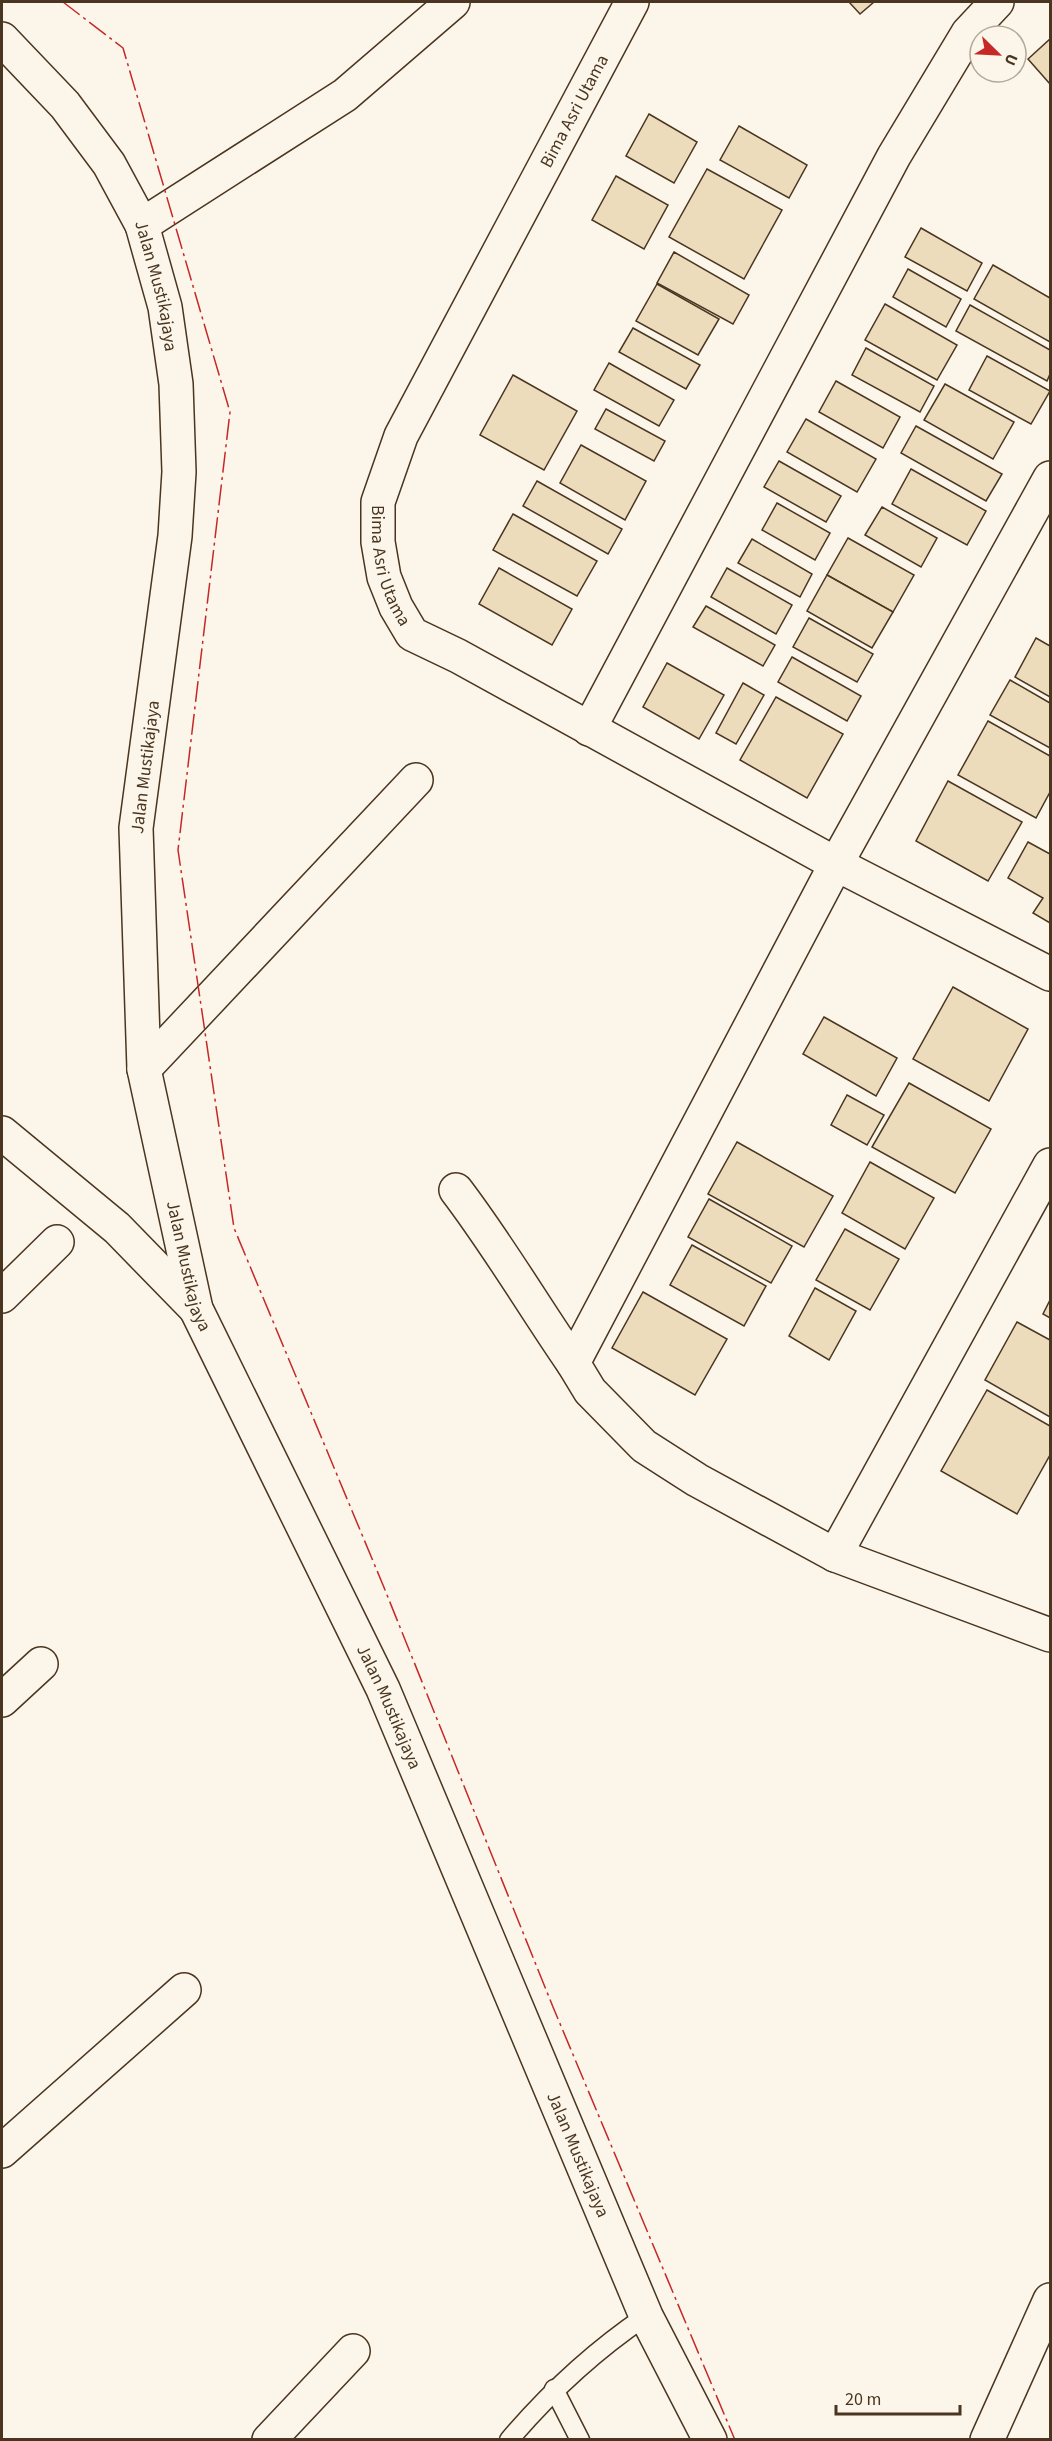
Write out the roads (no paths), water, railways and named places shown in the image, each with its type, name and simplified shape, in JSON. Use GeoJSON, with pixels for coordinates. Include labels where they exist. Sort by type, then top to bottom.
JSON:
{"type":"FeatureCollection","features":[{"type":"Feature","properties":{"kind":"street"},"geometry":{"type":"LineString","coordinates":[[142,225],[345,94],[453,2]]}},
{"type":"Feature","properties":{"kind":"street","name":"Bima Asri Utama"},"geometry":{"type":"LineString","coordinates":[[632,2],[401,436],[378,502],[378,542],[384,577],[396,607],[412,634],[836,864],[1050,974]]}},
{"type":"Feature","properties":{"kind":"street"},"geometry":{"type":"LineString","coordinates":[[589,729],[894,156],[968,33],[997,2]]}},
{"type":"Feature","properties":{"kind":"street","name":"Jalan Mustikajaya"},"geometry":{"type":"LineString","coordinates":[[2,39],[65,105],[109,164],[142,225],[165,307],[176,384],[179,472],[175,536],[136,828],[144,1069],[196,1309],[383,1689],[646,2316],[710,2439]]}},
{"type":"Feature","properties":{"kind":"street"},"geometry":{"type":"LineString","coordinates":[[573,1363],[836,864],[1050,478]]}},
{"type":"Feature","properties":{"kind":"street"},"geometry":{"type":"LineString","coordinates":[[144,1069],[416,780]]}},
{"type":"Feature","properties":{"kind":"street"},"geometry":{"type":"LineString","coordinates":[[2,1133],[117,1228],[196,1309]]}},
{"type":"Feature","properties":{"kind":"street"},"geometry":{"type":"LineString","coordinates":[[835,1555],[1050,1165]]}},
{"type":"Feature","properties":{"kind":"street"},"geometry":{"type":"LineString","coordinates":[[456,1190],[491,1235],[529,1299],[590,1391],[644,1446],[697,1480],[835,1555],[1050,1635]]}},
{"type":"Feature","properties":{"kind":"street"},"geometry":{"type":"LineString","coordinates":[[2,1296],[57,1242]]}},
{"type":"Feature","properties":{"kind":"street"},"geometry":{"type":"LineString","coordinates":[[2,1700],[41,1664]]}},
{"type":"Feature","properties":{"kind":"street"},"geometry":{"type":"LineString","coordinates":[[6,2137],[184,1990]]}},
{"type":"Feature","properties":{"kind":"street"},"geometry":{"type":"LineString","coordinates":[[987,2439],[1050,2300]]}},
{"type":"Feature","properties":{"kind":"street"},"geometry":{"type":"LineString","coordinates":[[269,2439],[353,2351]]}},
{"type":"Feature","properties":{"kind":"lane"},"geometry":{"type":"LineString","coordinates":[[509,2439],[554,2389],[622,2332],[646,2316]]}},
{"type":"Feature","properties":{"kind":"lane"},"geometry":{"type":"LineString","coordinates":[[554,2389],[580,2439]]}}]}
